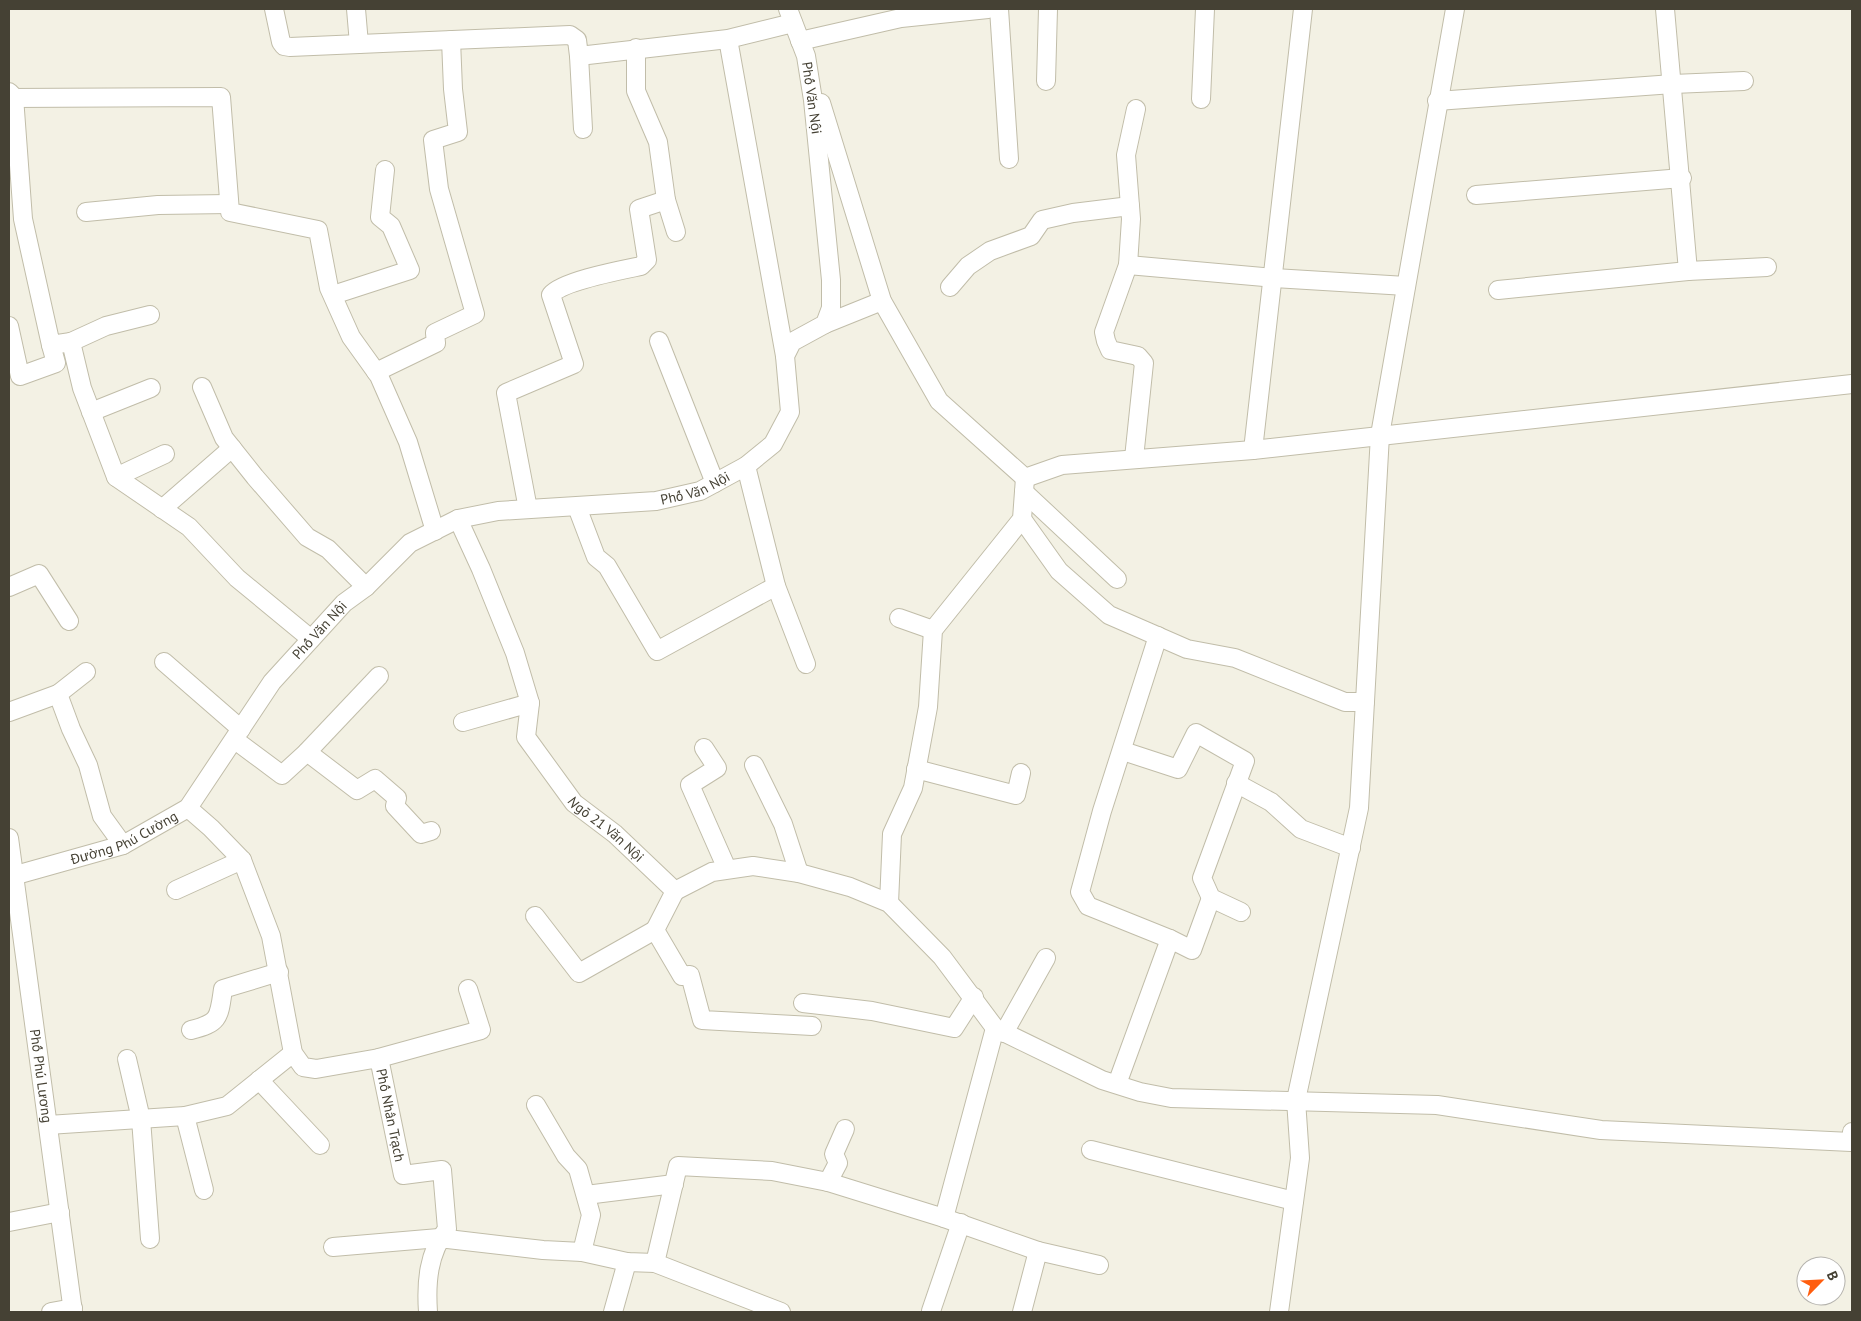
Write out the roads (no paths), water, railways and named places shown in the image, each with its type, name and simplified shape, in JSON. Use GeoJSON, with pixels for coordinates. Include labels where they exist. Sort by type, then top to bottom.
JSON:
{"type":"FeatureCollection","features":[{"type":"Feature","properties":{"kind":"street"},"geometry":{"type":"LineString","coordinates":[[274,9],[284,46],[570,35],[577,40],[583,130]]}},
{"type":"Feature","properties":{"kind":"street"},"geometry":{"type":"LineString","coordinates":[[356,9],[359,44]]}},
{"type":"Feature","properties":{"kind":"street"},"geometry":{"type":"LineString","coordinates":[[988,9],[935,12],[901,18],[803,49],[882,302],[939,401],[1117,579]]}},
{"type":"Feature","properties":{"kind":"street"},"geometry":{"type":"LineString","coordinates":[[999,9],[1009,159]]}},
{"type":"Feature","properties":{"kind":"street"},"geometry":{"type":"LineString","coordinates":[[1046,81],[1048,9]]}},
{"type":"Feature","properties":{"kind":"street"},"geometry":{"type":"LineString","coordinates":[[1201,99],[1205,9]]}},
{"type":"Feature","properties":{"kind":"street"},"geometry":{"type":"LineString","coordinates":[[1253,450],[1303,9]]}},
{"type":"Feature","properties":{"kind":"street"},"geometry":{"type":"LineString","coordinates":[[1280,1312],[1300,1158],[1296,1100],[1359,808],[1380,435],[1437,101],[1455,9]]}},
{"type":"Feature","properties":{"kind":"street"},"geometry":{"type":"LineString","coordinates":[[1665,9],[1682,178],[1688,271]]}},
{"type":"Feature","properties":{"kind":"street"},"geometry":{"type":"LineString","coordinates":[[579,56],[728,39],[790,16]]}},
{"type":"Feature","properties":{"kind":"street","name":"Phố Văn Nội"},"geometry":{"type":"LineString","coordinates":[[790,16],[803,49],[813,100],[832,280],[831,308],[825,324]]}},
{"type":"Feature","properties":{"kind":"street","name":"Phố Văn Nội"},"geometry":{"type":"LineString","coordinates":[[238,734],[272,682],[344,603],[366,587],[410,543],[458,519],[498,511],[656,501],[700,490],[746,466],[773,444],[790,412],[785,356],[728,39]]}},
{"type":"Feature","properties":{"kind":"street"},"geometry":{"type":"LineString","coordinates":[[376,372],[436,343],[435,333],[475,314],[439,189],[433,140],[458,132],[452,89],[451,40]]}},
{"type":"Feature","properties":{"kind":"street"},"geometry":{"type":"LineString","coordinates":[[636,48],[636,91],[658,142],[666,200],[676,232]]}},
{"type":"Feature","properties":{"kind":"street"},"geometry":{"type":"LineString","coordinates":[[1437,101],[1673,84],[1744,81]]}},
{"type":"Feature","properties":{"kind":"street"},"geometry":{"type":"LineString","coordinates":[[9,326],[20,376],[56,363],[23,219],[13,133],[11,96],[221,97],[230,212],[318,230],[329,288],[351,337],[376,372],[408,442],[435,531]]}},
{"type":"Feature","properties":{"kind":"street"},"geometry":{"type":"LineString","coordinates":[[1134,458],[1144,363],[1138,356],[1110,350],[1104,332],[1128,264],[1131,241],[1126,154],[1136,109]]}},
{"type":"Feature","properties":{"kind":"street"},"geometry":{"type":"LineString","coordinates":[[333,296],[410,270],[390,226],[380,216],[385,170]]}},
{"type":"Feature","properties":{"kind":"street"},"geometry":{"type":"LineString","coordinates":[[1476,195],[1682,178]]}},
{"type":"Feature","properties":{"kind":"street"},"geometry":{"type":"LineString","coordinates":[[528,509],[506,393],[574,364],[551,295],[555,290],[580,280],[641,266],[647,260],[639,209],[666,200]]}},
{"type":"Feature","properties":{"kind":"street"},"geometry":{"type":"LineString","coordinates":[[86,212],[158,205],[229,204]]}},
{"type":"Feature","properties":{"kind":"street"},"geometry":{"type":"LineString","coordinates":[[950,287],[968,266],[990,252],[1031,236],[1042,220],[1073,213],[1130,206]]}},
{"type":"Feature","properties":{"kind":"street"},"geometry":{"type":"LineString","coordinates":[[1128,264],[1274,278],[1406,286]]}},
{"type":"Feature","properties":{"kind":"street"},"geometry":{"type":"LineString","coordinates":[[1498,290],[1688,271],[1767,267]]}},
{"type":"Feature","properties":{"kind":"street"},"geometry":{"type":"LineString","coordinates":[[785,356],[792,342],[825,324],[882,302]]}},
{"type":"Feature","properties":{"kind":"street"},"geometry":{"type":"LineString","coordinates":[[52,345],[71,342],[106,326],[150,315]]}},
{"type":"Feature","properties":{"kind":"street"},"geometry":{"type":"LineString","coordinates":[[660,341],[715,483]]}},
{"type":"Feature","properties":{"kind":"street"},"geometry":{"type":"LineString","coordinates":[[71,342],[82,388],[116,477],[189,527],[238,578],[311,639]]}},
{"type":"Feature","properties":{"kind":"street"},"geometry":{"type":"LineString","coordinates":[[1025,485],[1062,465],[1253,450],[1852,384]]}},
{"type":"Feature","properties":{"kind":"street"},"geometry":{"type":"LineString","coordinates":[[202,387],[224,438],[232,448],[307,537],[328,549],[366,587]]}},
{"type":"Feature","properties":{"kind":"street"},"geometry":{"type":"LineString","coordinates":[[91,412],[151,388]]}},
{"type":"Feature","properties":{"kind":"street"},"geometry":{"type":"LineString","coordinates":[[162,509],[232,448]]}},
{"type":"Feature","properties":{"kind":"street"},"geometry":{"type":"LineString","coordinates":[[116,477],[165,454]]}},
{"type":"Feature","properties":{"kind":"street"},"geometry":{"type":"LineString","coordinates":[[746,466],[776,586],[806,664]]}},
{"type":"Feature","properties":{"kind":"street"},"geometry":{"type":"LineString","coordinates":[[889,903],[892,834],[913,788],[928,707],[933,630],[1022,519],[1025,485]]}},
{"type":"Feature","properties":{"kind":"street"},"geometry":{"type":"LineString","coordinates":[[577,507],[596,557],[607,566],[657,651],[776,586]]}},
{"type":"Feature","properties":{"kind":"street","name":"Ngõ 21 Văn Nội"},"geometry":{"type":"LineString","coordinates":[[458,519],[481,569],[515,653],[530,703],[526,737],[574,802],[615,834],[675,890]]}},
{"type":"Feature","properties":{"kind":"street"},"geometry":{"type":"LineString","coordinates":[[1022,519],[1059,571],[1110,615],[1187,649],[1235,658],[1345,702],[1365,702]]}},
{"type":"Feature","properties":{"kind":"street"},"geometry":{"type":"LineString","coordinates":[[9,587],[39,574],[69,621]]}},
{"type":"Feature","properties":{"kind":"street"},"geometry":{"type":"LineString","coordinates":[[898,618],[933,630]]}},
{"type":"Feature","properties":{"kind":"street"},"geometry":{"type":"LineString","coordinates":[[1158,636],[1080,892],[1088,906],[1170,939],[1192,950],[1211,898]]}},
{"type":"Feature","properties":{"kind":"street"},"geometry":{"type":"LineString","coordinates":[[164,662],[282,775],[307,752],[379,676]]}},
{"type":"Feature","properties":{"kind":"street"},"geometry":{"type":"LineString","coordinates":[[9,712],[58,694],[86,672]]}},
{"type":"Feature","properties":{"kind":"street"},"geometry":{"type":"LineString","coordinates":[[58,694],[88,765],[102,816],[123,845]]}},
{"type":"Feature","properties":{"kind":"street"},"geometry":{"type":"LineString","coordinates":[[462,722],[530,703]]}},
{"type":"Feature","properties":{"kind":"street"},"geometry":{"type":"LineString","coordinates":[[1122,751],[1178,769],[1196,733],[1245,760],[1202,878],[1211,898],[1240,912]]}},
{"type":"Feature","properties":{"kind":"street","name":"Đường Phú Cường"},"geometry":{"type":"LineString","coordinates":[[11,876],[123,845],[188,808],[238,734]]}},
{"type":"Feature","properties":{"kind":"street"},"geometry":{"type":"LineString","coordinates":[[704,748],[717,768],[690,784],[727,869]]}},
{"type":"Feature","properties":{"kind":"street"},"geometry":{"type":"LineString","coordinates":[[307,752],[357,790],[375,778],[398,798],[395,806],[421,834],[431,831]]}},
{"type":"Feature","properties":{"kind":"street"},"geometry":{"type":"LineString","coordinates":[[754,765],[783,824],[799,873]]}},
{"type":"Feature","properties":{"kind":"street"},"geometry":{"type":"LineString","coordinates":[[916,769],[1016,795],[1021,773]]}},
{"type":"Feature","properties":{"kind":"street"},"geometry":{"type":"LineString","coordinates":[[1236,783],[1270,802],[1301,829],[1351,848]]}},
{"type":"Feature","properties":{"kind":"street"},"geometry":{"type":"LineString","coordinates":[[48,1125],[185,1116],[227,1106],[293,1054],[271,936],[242,860],[211,828],[188,808]]}},
{"type":"Feature","properties":{"kind":"street","name":"Phố Phú Lương"},"geometry":{"type":"LineString","coordinates":[[9,838],[11,876],[73,1310]]}},
{"type":"Feature","properties":{"kind":"street"},"geometry":{"type":"LineString","coordinates":[[176,890],[242,860]]}},
{"type":"Feature","properties":{"kind":"street"},"geometry":{"type":"LineString","coordinates":[[535,916],[579,973],[655,930],[675,890],[712,872],[753,866],[799,873],[850,887],[889,903],[942,957],[1000,1031],[1102,1080],[1171,1098],[1437,1105],[1601,1130],[1851,1142],[1852,1132]]}},
{"type":"Feature","properties":{"kind":"street"},"geometry":{"type":"LineString","coordinates":[[655,930],[682,976],[690,975],[702,1020],[812,1026]]}},
{"type":"Feature","properties":{"kind":"street"},"geometry":{"type":"LineString","coordinates":[[1117,1084],[1170,939]]}},
{"type":"Feature","properties":{"kind":"street"},"geometry":{"type":"LineString","coordinates":[[931,1311],[1000,1031],[1046,958]]}},
{"type":"Feature","properties":{"kind":"street"},"geometry":{"type":"LineString","coordinates":[[191,1030],[210,1025],[219,1015],[223,990],[279,972]]}},
{"type":"Feature","properties":{"kind":"street"},"geometry":{"type":"LineString","coordinates":[[379,1058],[481,1030],[468,989]]}},
{"type":"Feature","properties":{"kind":"street"},"geometry":{"type":"LineString","coordinates":[[803,1003],[872,1011],[954,1028],[974,998]]}},
{"type":"Feature","properties":{"kind":"street","name":"Phố Nhân Trạch"},"geometry":{"type":"LineString","coordinates":[[293,1054],[303,1067],[316,1069],[379,1058],[403,1174],[442,1170],[447,1229],[439,1238],[426,1283],[428,1312]]}},
{"type":"Feature","properties":{"kind":"street"},"geometry":{"type":"LineString","coordinates":[[127,1059],[142,1119],[150,1239]]}},
{"type":"Feature","properties":{"kind":"street"},"geometry":{"type":"LineString","coordinates":[[259,1080],[320,1145]]}},
{"type":"Feature","properties":{"kind":"street"},"geometry":{"type":"LineString","coordinates":[[536,1105],[566,1156],[578,1169],[591,1215],[582,1252]]}},
{"type":"Feature","properties":{"kind":"street"},"geometry":{"type":"LineString","coordinates":[[185,1116],[204,1190]]}},
{"type":"Feature","properties":{"kind":"street"},"geometry":{"type":"LineString","coordinates":[[828,1182],[838,1163],[834,1154],[845,1129]]}},
{"type":"Feature","properties":{"kind":"street"},"geometry":{"type":"LineString","coordinates":[[1091,1150],[1294,1201]]}},
{"type":"Feature","properties":{"kind":"street"},"geometry":{"type":"LineString","coordinates":[[655,1263],[678,1166],[772,1170],[828,1182],[952,1220],[1038,1251],[1099,1265]]}},
{"type":"Feature","properties":{"kind":"street"},"geometry":{"type":"LineString","coordinates":[[586,1195],[674,1184]]}},
{"type":"Feature","properties":{"kind":"street"},"geometry":{"type":"LineString","coordinates":[[9,1222],[60,1212]]}},
{"type":"Feature","properties":{"kind":"street"},"geometry":{"type":"LineString","coordinates":[[333,1247],[439,1238],[543,1250],[582,1252],[627,1262],[655,1263],[781,1312]]}},
{"type":"Feature","properties":{"kind":"street"},"geometry":{"type":"LineString","coordinates":[[1022,1312],[1038,1251]]}},
{"type":"Feature","properties":{"kind":"street"},"geometry":{"type":"LineString","coordinates":[[613,1312],[627,1262]]}},
{"type":"Feature","properties":{"kind":"street"},"geometry":{"type":"LineString","coordinates":[[51,1312],[73,1310]]}}]}
